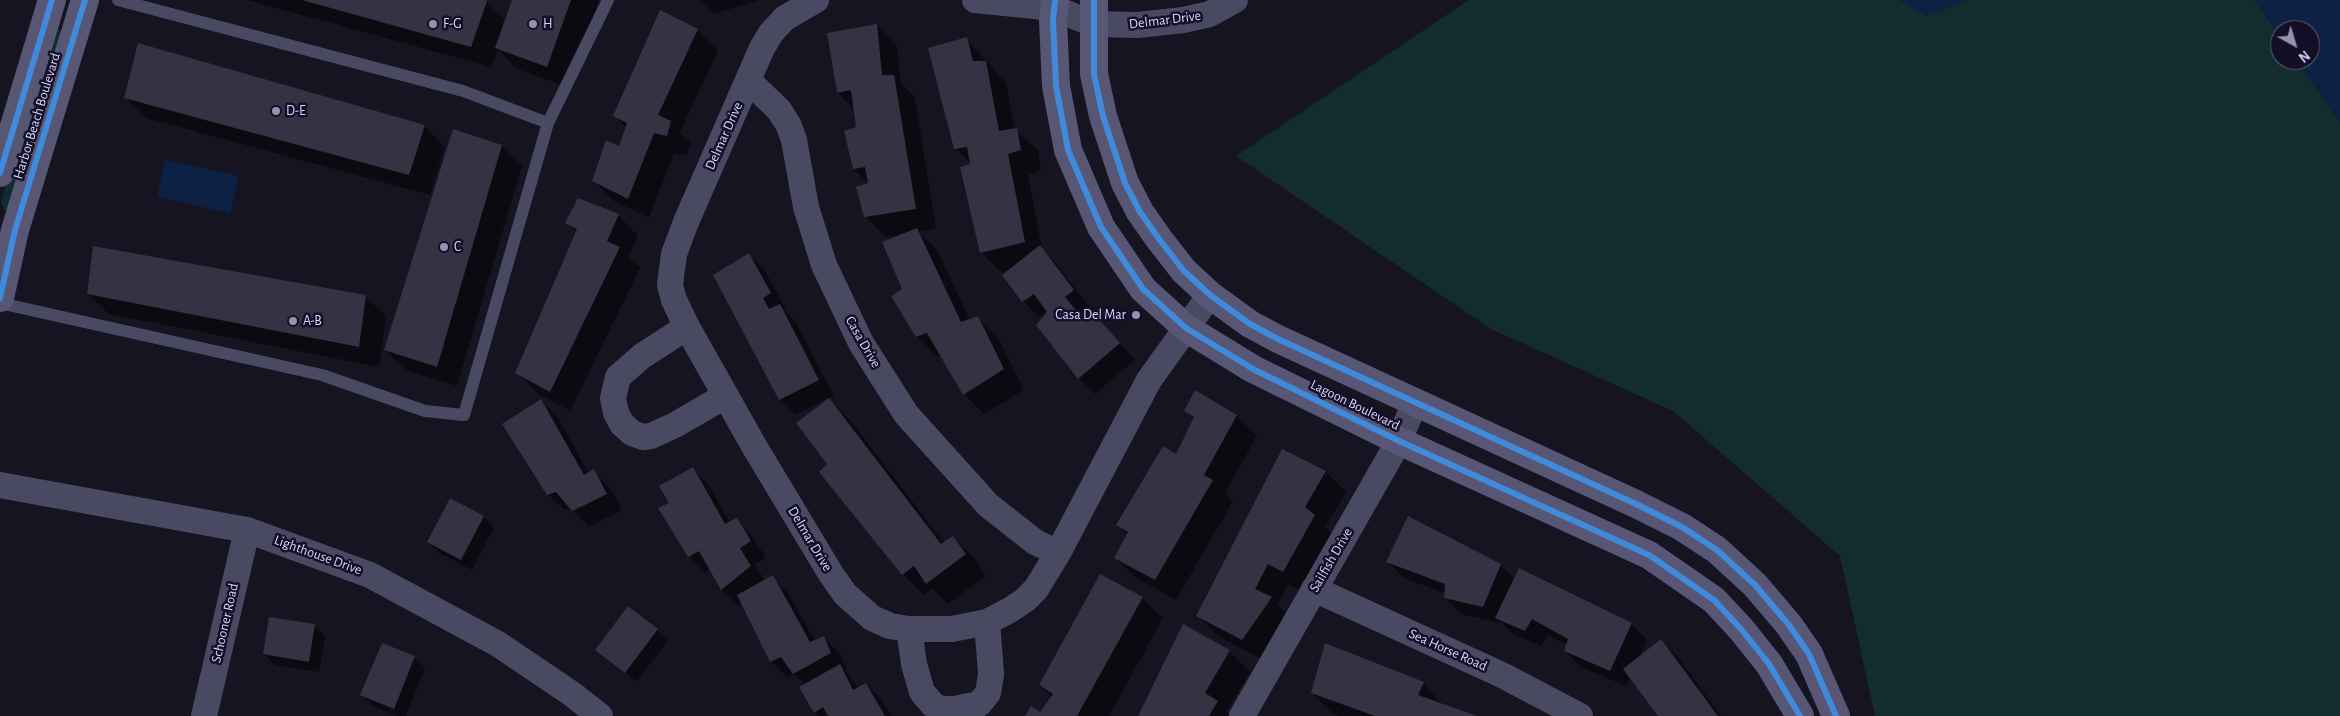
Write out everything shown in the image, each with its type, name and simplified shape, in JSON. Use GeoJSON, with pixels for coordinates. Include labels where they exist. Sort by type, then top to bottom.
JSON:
{"type":"FeatureCollection","features":[{"type":"Feature","properties":{"kind":"street","name":"Harbor Beach Boulevard"},"geometry":{"type":"LineString","coordinates":[[0,173],[52,0]]}},
{"type":"Feature","properties":{"kind":"street","name":"Harbor Beach Boulevard"},"geometry":{"type":"LineString","coordinates":[[0,298],[6,243],[85,0]]}},
{"type":"Feature","properties":{"kind":"street","name":"Delmar Drive"},"geometry":{"type":"LineString","coordinates":[[816,0],[800,8],[771,33],[748,80],[686,222],[674,254],[670,285],[674,300],[687,327],[725,396],[845,594],[872,618],[890,626],[909,629],[952,629],[986,622],[1025,600],[1036,588],[1058,553],[1149,380],[1210,295]]}},
{"type":"Feature","properties":{"kind":"street","name":"Delmar Drive"},"geometry":{"type":"LineString","coordinates":[[975,0],[1054,4],[1094,12],[1138,25],[1183,20],[1210,14],[1235,0]]}},
{"type":"Feature","properties":{"kind":"street","name":"Lagoon Boulevard"},"geometry":{"type":"LineString","coordinates":[[1054,4],[1052,20],[1056,86],[1068,150],[1106,234],[1142,289],[1186,328],[1253,368],[1399,440],[1649,555],[1714,600],[1741,629],[1768,664],[1800,716]]}},
{"type":"Feature","properties":{"kind":"street","name":"Lagoon Boulevard"},"geometry":{"type":"LineString","coordinates":[[1094,12],[1094,74],[1099,99],[1126,183],[1140,212],[1158,240],[1184,271],[1210,295],[1250,324],[1636,504],[1682,528],[1717,550],[1755,585],[1790,624],[1809,654],[1836,716]]}},
{"type":"Feature","properties":{"kind":"street","name":"Casa Drive"},"geometry":{"type":"LineString","coordinates":[[748,80],[778,110],[788,124],[794,140],[806,207],[824,265],[861,343],[906,414],[988,505],[1035,542],[1058,553]]}},
{"type":"Feature","properties":{"kind":"street"},"geometry":{"type":"LineString","coordinates":[[687,327],[642,356],[618,377],[614,392],[616,413],[622,424],[632,433],[642,437],[651,436],[675,425],[725,396]]}},
{"type":"Feature","properties":{"kind":"street","name":"Sailfish Drive"},"geometry":{"type":"LineString","coordinates":[[1242,716],[1399,440],[1415,402]]}},
{"type":"Feature","properties":{"kind":"street","name":"Lighthouse Drive"},"geometry":{"type":"LineString","coordinates":[[0,485],[246,530],[370,574],[498,644],[572,694],[600,716]]}},
{"type":"Feature","properties":{"kind":"street","name":"Schooner Road"},"geometry":{"type":"LineString","coordinates":[[204,716],[246,530]]}},
{"type":"Feature","properties":{"kind":"street","name":"Sea Horse Road"},"geometry":{"type":"LineString","coordinates":[[1314,589],[1502,675],[1580,716]]}},
{"type":"Feature","properties":{"kind":"street"},"geometry":{"type":"LineString","coordinates":[[909,629],[914,664],[922,692],[934,706],[954,710],[978,704],[988,694],[991,674],[986,622]]}},
{"type":"Feature","properties":{"kind":"lane"},"geometry":{"type":"LineString","coordinates":[[118,0],[463,91],[548,123]]}},
{"type":"Feature","properties":{"kind":"lane"},"geometry":{"type":"LineString","coordinates":[[0,302],[322,375],[425,411],[464,415],[548,123],[608,0]]}},
{"type":"Feature","properties":{"kind":"green space"},"geometry":{"type":"Polygon","coordinates":[[[1469,0],[1900,0],[1927,16],[1967,0],[2255,0],[2270,22],[2270,70],[2304,70],[2340,123],[2340,716],[1875,716],[1840,556],[1673,411],[1491,329],[1236,156],[1469,0]]]}},
{"type":"Feature","properties":{"kind":"green space"},"geometry":{"type":"Polygon","coordinates":[[[56,28],[62,32],[8,210],[4,210],[1,202],[50,34],[56,28]]]}},
{"type":"Feature","properties":{"kind":"water"},"geometry":{"type":"Polygon","coordinates":[[[1900,0],[1967,0],[1927,16],[1900,0]]]}},
{"type":"Feature","properties":{"kind":"water"},"geometry":{"type":"Polygon","coordinates":[[[2255,0],[2340,0],[2340,123],[2304,70],[2320,70],[2320,20],[2270,20],[2270,22],[2255,0]]]}},
{"type":"Feature","properties":{"kind":"water"},"geometry":{"type":"Polygon","coordinates":[[[165,160],[239,176],[230,213],[157,197],[165,160]]]}},
{"type":"Feature","properties":{"kind":"building","name":"F-G"},"geometry":{"type":"Polygon","coordinates":[[[302,0],[484,0],[487,1],[471,47],[302,0]]]}},
{"type":"Feature","properties":{"kind":"building","name":"H"},"geometry":{"type":"Polygon","coordinates":[[[512,0],[571,0],[547,67],[495,48],[512,0]]]}},
{"type":"Feature","properties":{"kind":"building"},"geometry":{"type":"Polygon","coordinates":[[[660,10],[698,29],[658,115],[671,121],[667,136],[654,133],[628,199],[592,181],[606,140],[619,146],[627,123],[613,116],[660,10]]]}},
{"type":"Feature","properties":{"kind":"building"},"geometry":{"type":"Polygon","coordinates":[[[877,24],[882,75],[894,75],[916,209],[864,217],[856,187],[868,183],[865,167],[853,169],[844,131],[856,127],[851,90],[837,93],[827,33],[877,24]]]}},
{"type":"Feature","properties":{"kind":"building"},"geometry":{"type":"Polygon","coordinates":[[[967,37],[973,61],[986,61],[999,131],[1017,128],[1021,150],[1008,154],[1025,242],[980,253],[960,167],[970,164],[967,147],[954,149],[928,48],[967,37]]]}},
{"type":"Feature","properties":{"kind":"building","name":"D-E"},"geometry":{"type":"Polygon","coordinates":[[[138,43],[425,125],[409,175],[124,98],[138,43]]]}},
{"type":"Feature","properties":{"kind":"building","name":"C"},"geometry":{"type":"Polygon","coordinates":[[[453,129],[502,145],[437,367],[384,350],[453,129]]]}},
{"type":"Feature","properties":{"kind":"building"},"geometry":{"type":"Polygon","coordinates":[[[578,198],[619,214],[607,241],[620,247],[550,392],[515,373],[577,229],[565,223],[578,198]]]}},
{"type":"Feature","properties":{"kind":"building"},"geometry":{"type":"Polygon","coordinates":[[[917,228],[961,322],[978,316],[1004,369],[963,395],[927,333],[916,337],[891,296],[902,289],[882,242],[917,228]]]}},
{"type":"Feature","properties":{"kind":"building"},"geometry":{"type":"Polygon","coordinates":[[[1040,245],[1074,290],[1065,297],[1079,314],[1088,307],[1120,343],[1078,379],[1036,325],[1047,312],[1034,294],[1022,302],[1002,275],[1040,245]]]}},
{"type":"Feature","properties":{"kind":"building","name":"A-B"},"geometry":{"type":"Polygon","coordinates":[[[93,246],[366,295],[359,347],[87,294],[93,246]]]}},
{"type":"Feature","properties":{"kind":"building"},"geometry":{"type":"Polygon","coordinates":[[[749,253],[771,293],[763,298],[769,309],[780,304],[819,380],[779,400],[713,275],[749,253]]]}},
{"type":"Feature","properties":{"kind":"building"},"geometry":{"type":"Polygon","coordinates":[[[1195,390],[1237,415],[1204,475],[1213,480],[1155,580],[1114,558],[1128,532],[1116,525],[1163,446],[1176,454],[1194,417],[1184,411],[1195,390]]]}},
{"type":"Feature","properties":{"kind":"building"},"geometry":{"type":"Polygon","coordinates":[[[829,398],[941,544],[953,536],[966,554],[926,584],[914,566],[902,575],[819,472],[827,464],[796,423],[829,398]]]}},
{"type":"Feature","properties":{"kind":"building"},"geometry":{"type":"Polygon","coordinates":[[[541,399],[584,475],[594,469],[607,494],[572,511],[556,492],[547,495],[502,424],[541,399]]]}},
{"type":"Feature","properties":{"kind":"building"},"geometry":{"type":"Polygon","coordinates":[[[1282,449],[1326,471],[1305,507],[1315,515],[1283,572],[1268,564],[1255,589],[1272,597],[1242,640],[1196,616],[1282,449]]]}},
{"type":"Feature","properties":{"kind":"building"},"geometry":{"type":"Polygon","coordinates":[[[693,467],[725,524],[737,518],[751,541],[740,548],[751,566],[721,590],[699,551],[688,557],[658,508],[669,503],[659,486],[693,467]]]}},
{"type":"Feature","properties":{"kind":"building"},"geometry":{"type":"Polygon","coordinates":[[[450,498],[484,516],[461,560],[427,542],[450,498]]]}},
{"type":"Feature","properties":{"kind":"building"},"geometry":{"type":"Polygon","coordinates":[[[1408,516],[1501,564],[1483,607],[1444,598],[1445,584],[1386,562],[1408,516]]]}},
{"type":"Feature","properties":{"kind":"building"},"geometry":{"type":"Polygon","coordinates":[[[1519,568],[1632,623],[1610,671],[1564,651],[1568,639],[1532,619],[1525,631],[1495,618],[1519,568]]]}},
{"type":"Feature","properties":{"kind":"building"},"geometry":{"type":"Polygon","coordinates":[[[1100,574],[1143,597],[1077,716],[1025,716],[1031,706],[1040,712],[1053,694],[1039,685],[1100,574]]]}},
{"type":"Feature","properties":{"kind":"building"},"geometry":{"type":"Polygon","coordinates":[[[773,575],[810,642],[824,636],[831,653],[793,674],[781,657],[770,662],[737,595],[773,575]]]}},
{"type":"Feature","properties":{"kind":"building"},"geometry":{"type":"Polygon","coordinates":[[[628,606],[658,629],[625,673],[595,650],[628,606]]]}},
{"type":"Feature","properties":{"kind":"building"},"geometry":{"type":"Polygon","coordinates":[[[269,617],[315,624],[309,662],[263,654],[269,617]]]}},
{"type":"Feature","properties":{"kind":"building"},"geometry":{"type":"Polygon","coordinates":[[[1183,624],[1230,650],[1205,693],[1218,701],[1209,716],[1138,716],[1183,624]]]}},
{"type":"Feature","properties":{"kind":"building"},"geometry":{"type":"Polygon","coordinates":[[[1661,639],[1718,716],[1658,716],[1623,669],[1661,639]]]}},
{"type":"Feature","properties":{"kind":"building"},"geometry":{"type":"Polygon","coordinates":[[[382,643],[415,656],[394,709],[360,695],[382,643]]]}},
{"type":"Feature","properties":{"kind":"building"},"geometry":{"type":"Polygon","coordinates":[[[1325,643],[1424,682],[1418,695],[1477,716],[1375,716],[1311,693],[1325,643]]]}},
{"type":"Feature","properties":{"kind":"building"},"geometry":{"type":"Polygon","coordinates":[[[840,664],[853,690],[866,683],[885,716],[828,716],[823,707],[814,713],[799,687],[840,664]]]}},
{"type":"Feature","properties":{"kind":"cycle path"},"geometry":{"type":"LineString","coordinates":[[0,173],[52,0]]}},
{"type":"Feature","properties":{"kind":"cycle path"},"geometry":{"type":"LineString","coordinates":[[0,298],[15,230],[85,0]]}},
{"type":"Feature","properties":{"kind":"cycle path"},"geometry":{"type":"LineString","coordinates":[[1055,0],[1053,20],[1056,86],[1068,150],[1101,227],[1143,289],[1186,328],[1253,369],[1399,441],[1649,555],[1714,600],[1741,629],[1769,664],[1800,716]]}},
{"type":"Feature","properties":{"kind":"cycle path"},"geometry":{"type":"LineString","coordinates":[[1094,0],[1094,74],[1103,116],[1125,183],[1140,212],[1184,271],[1210,295],[1250,324],[1278,339],[1636,504],[1682,527],[1717,550],[1755,585],[1789,625],[1809,654],[1836,716]]}},
{"type":"Feature","properties":{"kind":"place","name":"F-G"},"geometry":{"type":"Point","coordinates":[433,24]}},
{"type":"Feature","properties":{"kind":"place","name":"H"},"geometry":{"type":"Point","coordinates":[533,24]}},
{"type":"Feature","properties":{"kind":"place","name":"D-E"},"geometry":{"type":"Point","coordinates":[276,111]}},
{"type":"Feature","properties":{"kind":"place","name":"C"},"geometry":{"type":"Point","coordinates":[444,247]}},
{"type":"Feature","properties":{"kind":"place","name":"Casa Del Mar"},"geometry":{"type":"Point","coordinates":[1136,315]}},
{"type":"Feature","properties":{"kind":"place","name":"A-B"},"geometry":{"type":"Point","coordinates":[293,321]}}]}
